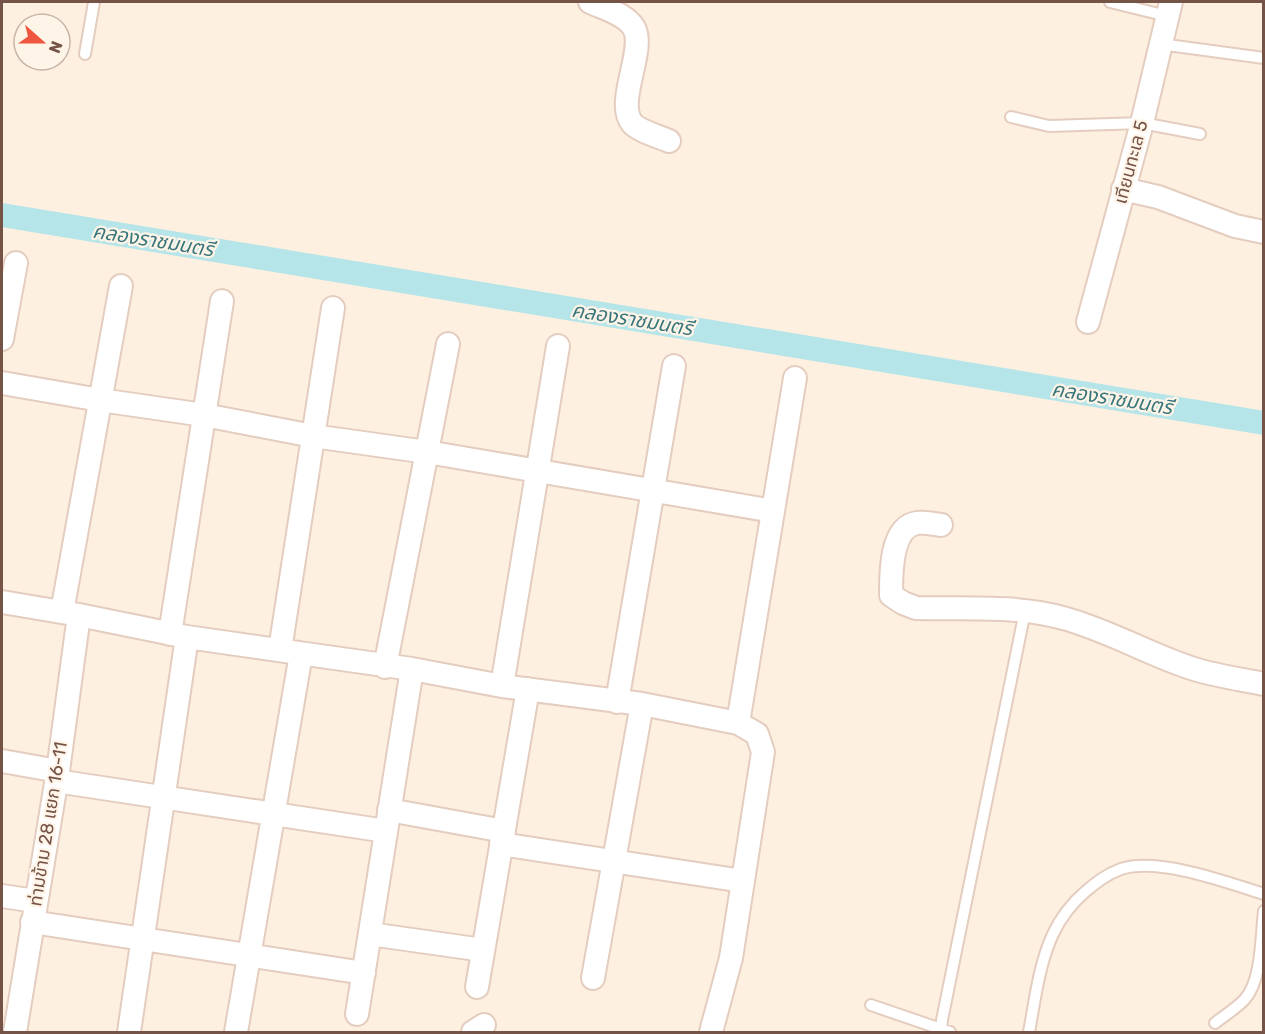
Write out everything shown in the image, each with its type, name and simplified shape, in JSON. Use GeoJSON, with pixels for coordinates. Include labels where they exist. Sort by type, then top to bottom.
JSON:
{"type":"FeatureCollection","features":[{"type":"Feature","properties":{"kind":"street"},"geometry":{"type":"LineString","coordinates":[[590,2],[622,16],[634,28],[637,40],[628,98],[628,117],[633,126],[669,141]]}},
{"type":"Feature","properties":{"kind":"street","name":"เทียนทะเล 5"},"geometry":{"type":"LineString","coordinates":[[1088,322],[1142,123],[1169,9]]}},
{"type":"Feature","properties":{"kind":"street"},"geometry":{"type":"LineString","coordinates":[[1123,189],[1158,197],[1235,226],[1263,232]]}},
{"type":"Feature","properties":{"kind":"street"},"geometry":{"type":"LineString","coordinates":[[2,339],[16,263]]}},
{"type":"Feature","properties":{"kind":"street","name":"ท่ามข้าม 28 แยก 16-11"},"geometry":{"type":"LineString","coordinates":[[15,1032],[57,776],[70,614],[100,400],[121,286]]}},
{"type":"Feature","properties":{"kind":"street"},"geometry":{"type":"LineString","coordinates":[[129,1032],[163,798],[204,415],[222,301]]}},
{"type":"Feature","properties":{"kind":"street"},"geometry":{"type":"LineString","coordinates":[[236,1032],[274,813],[313,436],[333,308]]}},
{"type":"Feature","properties":{"kind":"street"},"geometry":{"type":"LineString","coordinates":[[385,666],[448,344]]}},
{"type":"Feature","properties":{"kind":"street"},"geometry":{"type":"LineString","coordinates":[[502,686],[558,346]]}},
{"type":"Feature","properties":{"kind":"street"},"geometry":{"type":"LineString","coordinates":[[617,702],[674,366]]}},
{"type":"Feature","properties":{"kind":"street"},"geometry":{"type":"LineString","coordinates":[[738,723],[795,378]]}},
{"type":"Feature","properties":{"kind":"street"},"geometry":{"type":"LineString","coordinates":[[2,383],[773,511]]}},
{"type":"Feature","properties":{"kind":"street"},"geometry":{"type":"LineString","coordinates":[[941,525],[915,523],[904,528],[896,540],[891,595],[903,603],[916,608],[1025,611],[1061,617],[1091,626],[1192,668],[1263,684]]}},
{"type":"Feature","properties":{"kind":"street"},"geometry":{"type":"LineString","coordinates":[[2,602],[179,635],[412,669],[502,686],[642,704],[738,723],[757,734],[763,752],[731,958],[711,1032]]}},
{"type":"Feature","properties":{"kind":"street"},"geometry":{"type":"LineString","coordinates":[[357,1014],[412,669]]}},
{"type":"Feature","properties":{"kind":"street"},"geometry":{"type":"LineString","coordinates":[[477,987],[528,689]]}},
{"type":"Feature","properties":{"kind":"street"},"geometry":{"type":"LineString","coordinates":[[593,978],[642,704]]}},
{"type":"Feature","properties":{"kind":"street"},"geometry":{"type":"LineString","coordinates":[[2,762],[163,798],[274,813],[388,821],[502,838],[614,861],[743,881]]}},
{"type":"Feature","properties":{"kind":"street"},"geometry":{"type":"LineString","coordinates":[[2,896],[33,912],[143,939],[363,973]]}},
{"type":"Feature","properties":{"kind":"street"},"geometry":{"type":"LineString","coordinates":[[370,934],[483,950]]}},
{"type":"Feature","properties":{"kind":"lane"},"geometry":{"type":"LineString","coordinates":[[85,54],[94,2]]}},
{"type":"Feature","properties":{"kind":"lane"},"geometry":{"type":"LineString","coordinates":[[1110,2],[1169,9]]}},
{"type":"Feature","properties":{"kind":"lane"},"geometry":{"type":"LineString","coordinates":[[1160,44],[1263,58]]}},
{"type":"Feature","properties":{"kind":"lane"},"geometry":{"type":"LineString","coordinates":[[1011,117],[1049,126],[1142,123],[1200,134]]}},
{"type":"Feature","properties":{"kind":"lane"},"geometry":{"type":"LineString","coordinates":[[871,1005],[946,1031],[1025,611]]}},
{"type":"Feature","properties":{"kind":"lane"},"geometry":{"type":"LineString","coordinates":[[1029,1032],[1042,968],[1052,935],[1064,914],[1103,876],[1122,868],[1144,866],[1206,876],[1263,894]]}},
{"type":"Feature","properties":{"kind":"lane"},"geometry":{"type":"LineString","coordinates":[[1215,1023],[1244,1000],[1251,991],[1257,976],[1263,910]]}},
{"type":"Feature","properties":{"kind":"waterway","name":"คลองราชมนตรี"},"geometry":{"type":"LineString","coordinates":[[2,215],[1264,423]]}}]}
